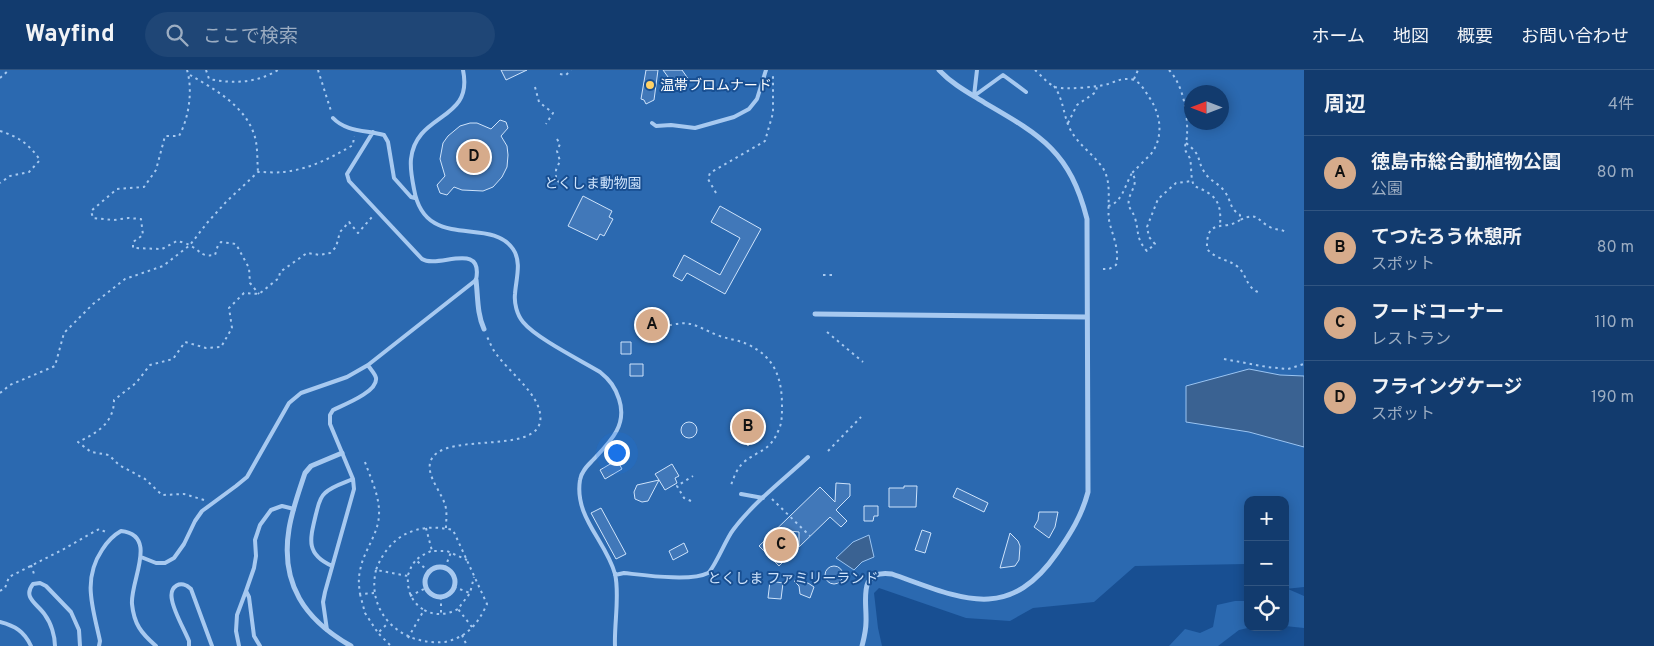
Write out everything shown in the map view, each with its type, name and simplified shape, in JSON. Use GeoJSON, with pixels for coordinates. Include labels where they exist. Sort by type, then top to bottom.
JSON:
{"type":"FeatureCollection","features":[{"type":"Feature","properties":{"kind":"street"},"geometry":{"type":"LineString","coordinates":[[862,646],[866,632],[866,584],[876,574],[892,574],[957,597],[973,600],[1006,596],[1035,580],[1047,567],[1080,517],[1088,492],[1087,219],[1081,198],[1069,170],[1047,143],[1024,125],[974,96],[938,70]]}},
{"type":"Feature","properties":{"kind":"street"},"geometry":{"type":"LineString","coordinates":[[476,280],[480,321],[484,329]]}},
{"type":"Feature","properties":{"kind":"street"},"geometry":{"type":"LineString","coordinates":[[815,314],[1087,317]]}},
{"type":"Feature","properties":{"kind":"street"},"geometry":{"type":"LineString","coordinates":[[342,454],[311,466],[304,473],[289,528],[287,552],[289,576],[303,605],[316,622],[351,646]]}},
{"type":"Feature","properties":{"kind":"street"},"geometry":{"type":"LineString","coordinates":[[436,568],[445,568],[455,578],[454,587],[450,594],[441,597],[434,596],[426,588],[425,581],[429,572],[436,568]]}},
{"type":"Feature","properties":{"kind":"lane"},"geometry":{"type":"LineString","coordinates":[[463,70],[465,84],[457,104],[449,113],[428,126],[414,146],[411,160],[416,198],[421,209],[435,224],[448,229],[491,235],[503,240],[512,248],[517,258],[518,267],[515,298],[517,311],[522,322],[532,332],[600,372],[609,379],[615,389],[620,403],[621,417],[618,430],[613,439],[586,467],[580,477],[578,491],[580,506],[615,575],[615,646]]}},
{"type":"Feature","properties":{"kind":"lane"},"geometry":{"type":"LineString","coordinates":[[652,123],[656,126],[671,125],[695,128],[734,117],[749,109],[757,99],[766,70]]}},
{"type":"Feature","properties":{"kind":"lane"},"geometry":{"type":"LineString","coordinates":[[974,96],[976,70]]}},
{"type":"Feature","properties":{"kind":"lane"},"geometry":{"type":"LineString","coordinates":[[974,96],[1003,75],[1026,92]]}},
{"type":"Feature","properties":{"kind":"lane"},"geometry":{"type":"LineString","coordinates":[[333,118],[339,125],[384,135],[388,142],[394,178],[411,197],[416,198]]}},
{"type":"Feature","properties":{"kind":"lane"},"geometry":{"type":"LineString","coordinates":[[141,558],[156,563],[166,562],[174,558],[202,511],[247,477],[289,403],[301,393],[347,377],[368,364],[476,280],[476,265],[470,260],[462,257],[427,262],[422,259],[349,181],[346,174],[373,132]]}},
{"type":"Feature","properties":{"kind":"lane"},"geometry":{"type":"LineString","coordinates":[[327,630],[323,602],[354,488],[353,479],[330,424],[330,415],[333,410],[372,389],[376,382],[376,376],[368,364]]}},
{"type":"Feature","properties":{"kind":"lane"},"geometry":{"type":"LineString","coordinates":[[615,575],[624,573],[677,577],[707,573],[712,570],[726,540],[734,528],[767,494],[808,457]]}},
{"type":"Feature","properties":{"kind":"lane"},"geometry":{"type":"LineString","coordinates":[[332,566],[317,558],[312,549],[310,538],[320,499],[325,493],[353,479]]}},
{"type":"Feature","properties":{"kind":"lane"},"geometry":{"type":"LineString","coordinates":[[741,494],[763,498]]}},
{"type":"Feature","properties":{"kind":"lane"},"geometry":{"type":"LineString","coordinates":[[239,646],[236,631],[237,615],[254,568],[256,556],[255,540],[260,525],[270,510],[282,506],[294,509]]}},
{"type":"Feature","properties":{"kind":"lane"},"geometry":{"type":"LineString","coordinates":[[99,646],[100,641],[90,595],[92,568],[97,557],[113,535],[121,531],[134,534],[138,540],[141,558],[133,587],[134,618],[139,630],[156,646]]}},
{"type":"Feature","properties":{"kind":"lane"},"geometry":{"type":"LineString","coordinates":[[55,646],[51,627],[44,614],[29,596],[30,588],[33,584],[46,586],[71,612],[78,630],[80,646]]}},
{"type":"Feature","properties":{"kind":"lane"},"geometry":{"type":"LineString","coordinates":[[189,646],[189,641],[172,600],[172,592],[176,586],[181,584],[186,584],[191,589],[212,646]]}},
{"type":"Feature","properties":{"kind":"lane"},"geometry":{"type":"LineString","coordinates":[[246,591],[249,597],[254,636],[260,646]]}},
{"type":"Feature","properties":{"kind":"lane"},"geometry":{"type":"LineString","coordinates":[[0,622],[14,626],[22,632],[31,646]]}},
{"type":"Feature","properties":{"kind":"path"},"geometry":{"type":"LineString","coordinates":[[0,78],[10,70]]}},
{"type":"Feature","properties":{"kind":"path"},"geometry":{"type":"LineString","coordinates":[[187,70],[189,96],[186,123],[179,136],[165,136],[156,170],[144,187],[118,189],[91,211],[93,218],[114,220],[141,219],[143,235],[133,242],[133,248],[162,249],[177,241],[190,245],[202,255],[209,256],[215,254],[221,242],[236,244],[249,268],[250,283],[259,294]]}},
{"type":"Feature","properties":{"kind":"path"},"geometry":{"type":"LineString","coordinates":[[206,70],[210,79],[228,83],[259,80],[278,70]]}},
{"type":"Feature","properties":{"kind":"path"},"geometry":{"type":"LineString","coordinates":[[318,70],[333,118]]}},
{"type":"Feature","properties":{"kind":"path"},"geometry":{"type":"LineString","coordinates":[[560,74],[566,75],[571,70]]}},
{"type":"Feature","properties":{"kind":"path"},"geometry":{"type":"LineString","coordinates":[[716,193],[708,179],[710,173],[765,141],[773,113],[773,70]]}},
{"type":"Feature","properties":{"kind":"path"},"geometry":{"type":"LineString","coordinates":[[1035,70],[1054,86],[1062,101],[1068,125],[1074,138],[1097,161],[1104,172],[1108,184],[1109,220],[1118,258],[1116,265],[1103,268]]}},
{"type":"Feature","properties":{"kind":"path"},"geometry":{"type":"LineString","coordinates":[[1134,80],[1138,70]]}},
{"type":"Feature","properties":{"kind":"path"},"geometry":{"type":"LineString","coordinates":[[1168,70],[1179,83],[1182,96],[1186,119],[1185,148],[1190,157],[1192,181],[1194,186],[1208,191],[1215,199],[1221,216],[1220,225]]}},
{"type":"Feature","properties":{"kind":"path"},"geometry":{"type":"LineString","coordinates":[[188,74],[223,95],[245,117],[254,134],[258,172]]}},
{"type":"Feature","properties":{"kind":"path"},"geometry":{"type":"LineString","coordinates":[[1054,86],[1070,89],[1106,85],[1120,79],[1134,80],[1141,85],[1156,108],[1159,128],[1158,140],[1151,153],[1132,173],[1120,199],[1116,204],[1108,206]]}},
{"type":"Feature","properties":{"kind":"path"},"geometry":{"type":"LineString","coordinates":[[737,87],[740,83],[763,82]]}},
{"type":"Feature","properties":{"kind":"path"},"geometry":{"type":"LineString","coordinates":[[1068,125],[1077,104],[1096,92],[1097,86]]}},
{"type":"Feature","properties":{"kind":"path"},"geometry":{"type":"LineString","coordinates":[[535,87],[539,102],[553,113],[546,124]]}},
{"type":"Feature","properties":{"kind":"path"},"geometry":{"type":"LineString","coordinates":[[0,393],[10,385],[56,366],[64,333],[93,304],[125,279],[163,266],[190,245],[226,202],[258,172],[282,172],[307,167],[330,158],[352,146],[355,129]]}},
{"type":"Feature","properties":{"kind":"path"},"geometry":{"type":"LineString","coordinates":[[0,131],[10,134],[31,147],[40,160],[29,172],[10,176],[0,182]]}},
{"type":"Feature","properties":{"kind":"path"},"geometry":{"type":"LineString","coordinates":[[557,139],[560,144],[557,151],[560,161],[556,170],[556,180],[562,184]]}},
{"type":"Feature","properties":{"kind":"path"},"geometry":{"type":"LineString","coordinates":[[1186,143],[1197,153],[1204,172],[1219,184],[1226,193],[1232,210],[1240,215],[1240,220]]}},
{"type":"Feature","properties":{"kind":"path"},"geometry":{"type":"LineString","coordinates":[[1132,173],[1135,184],[1129,198],[1129,206],[1134,216],[1139,239],[1147,251],[1155,244],[1149,237],[1147,227],[1158,199],[1176,183],[1192,181]]}},
{"type":"Feature","properties":{"kind":"path"},"geometry":{"type":"LineString","coordinates":[[214,502],[184,494],[162,495],[145,479],[119,465],[109,455],[91,452],[78,442],[98,433],[114,411],[114,400],[136,383],[150,366],[173,359],[185,342],[206,348],[221,347],[232,328],[229,308],[244,293],[259,294],[279,278],[280,272],[307,253],[320,255],[330,253],[336,248],[340,232],[349,222],[358,233],[377,212]]}},
{"type":"Feature","properties":{"kind":"path"},"geometry":{"type":"LineString","coordinates":[[1258,292],[1248,285],[1240,269],[1234,264],[1222,260],[1207,249],[1209,234],[1220,225],[1235,224],[1246,217],[1254,216],[1261,219],[1271,228],[1286,232]]}},
{"type":"Feature","properties":{"kind":"path"},"geometry":{"type":"LineString","coordinates":[[822,274],[836,275]]}},
{"type":"Feature","properties":{"kind":"path"},"geometry":{"type":"LineString","coordinates":[[663,327],[685,322],[694,324],[719,336],[747,344],[763,353],[780,379],[782,392],[781,427],[766,450],[743,462],[735,473],[731,485]]}},
{"type":"Feature","properties":{"kind":"path"},"geometry":{"type":"LineString","coordinates":[[446,528],[446,508],[431,472],[430,462],[438,452],[449,446],[480,444],[529,435],[537,429],[540,421],[537,403],[514,372],[497,356],[484,329]]}},
{"type":"Feature","properties":{"kind":"path"},"geometry":{"type":"LineString","coordinates":[[827,332],[863,362]]}},
{"type":"Feature","properties":{"kind":"path"},"geometry":{"type":"LineString","coordinates":[[1224,359],[1288,369],[1304,364]]}},
{"type":"Feature","properties":{"kind":"path"},"geometry":{"type":"LineString","coordinates":[[828,451],[862,417]]}},
{"type":"Feature","properties":{"kind":"path"},"geometry":{"type":"LineString","coordinates":[[365,462],[374,486],[379,513],[375,534],[360,570],[360,594],[365,612],[378,633],[391,646]]}},
{"type":"Feature","properties":{"kind":"path"},"geometry":{"type":"LineString","coordinates":[[691,501],[684,498],[677,486],[694,476]]}},
{"type":"Feature","properties":{"kind":"path"},"geometry":{"type":"LineString","coordinates":[[767,494],[810,536]]}},
{"type":"Feature","properties":{"kind":"path"},"geometry":{"type":"LineString","coordinates":[[426,527],[432,551]]}},
{"type":"Feature","properties":{"kind":"path"},"geometry":{"type":"LineString","coordinates":[[426,527],[453,530],[487,604],[472,627],[462,635],[438,643],[423,643],[394,631],[380,612],[373,586],[376,570],[387,550],[405,534],[426,527]]}},
{"type":"Feature","properties":{"kind":"path"},"geometry":{"type":"LineString","coordinates":[[0,591],[5,588],[9,576],[99,528],[113,535]]}},
{"type":"Feature","properties":{"kind":"path"},"geometry":{"type":"LineString","coordinates":[[467,560],[451,552],[432,551],[421,556],[412,565],[408,576],[410,596],[424,610],[434,614],[453,612],[458,609],[470,593],[474,576]]}},
{"type":"Feature","properties":{"kind":"path"},"geometry":{"type":"LineString","coordinates":[[445,568],[451,552]]}},
{"type":"Feature","properties":{"kind":"path"},"geometry":{"type":"LineString","coordinates":[[416,560],[429,572]]}},
{"type":"Feature","properties":{"kind":"path"},"geometry":{"type":"LineString","coordinates":[[31,565],[38,584]]}},
{"type":"Feature","properties":{"kind":"path"},"geometry":{"type":"LineString","coordinates":[[376,570],[408,576]]}},
{"type":"Feature","properties":{"kind":"path"},"geometry":{"type":"LineString","coordinates":[[454,587],[470,593]]}},
{"type":"Feature","properties":{"kind":"path"},"geometry":{"type":"LineString","coordinates":[[410,596],[426,588]]}},
{"type":"Feature","properties":{"kind":"path"},"geometry":{"type":"LineString","coordinates":[[360,594],[374,593]]}},
{"type":"Feature","properties":{"kind":"path"},"geometry":{"type":"LineString","coordinates":[[441,597],[441,614]]}},
{"type":"Feature","properties":{"kind":"path"},"geometry":{"type":"LineString","coordinates":[[458,609],[472,627]]}},
{"type":"Feature","properties":{"kind":"path"},"geometry":{"type":"LineString","coordinates":[[408,638],[424,610]]}},
{"type":"Feature","properties":{"kind":"path"},"geometry":{"type":"LineString","coordinates":[[378,633],[387,624]]}},
{"type":"Feature","properties":{"kind":"path"},"geometry":{"type":"LineString","coordinates":[[462,635],[467,646]]}},
{"type":"Feature","properties":{"kind":"green space"},"geometry":{"type":"Polygon","coordinates":[[[0,70],[1304,70],[1304,587],[1289,589],[1289,496],[1244,496],[1244,564],[1135,566],[1094,602],[1033,608],[1010,621],[966,618],[879,588],[874,593],[882,646],[0,646],[0,70]]]}},
{"type":"Feature","properties":{"kind":"green space"},"geometry":{"type":"Polygon","coordinates":[[[1289,589],[1304,596],[1304,628],[1289,626],[1289,589]]]}},
{"type":"Feature","properties":{"kind":"green space"},"geometry":{"type":"Polygon","coordinates":[[[1244,601],[1244,629],[1239,630],[1218,646],[1169,646],[1185,629],[1200,633],[1213,627],[1217,605],[1244,601]]]}},
{"type":"Feature","properties":{"kind":"shaded area"},"geometry":{"type":"Polygon","coordinates":[[[1249,369],[1280,375],[1304,376],[1304,447],[1249,432],[1186,422],[1186,386],[1249,369]]]}},
{"type":"Feature","properties":{"kind":"shaded area"},"geometry":{"type":"Polygon","coordinates":[[[869,535],[874,557],[862,562],[854,570],[836,558],[853,542],[869,535]]]}},
{"type":"Feature","properties":{"kind":"building"},"geometry":{"type":"Polygon","coordinates":[[[501,70],[527,70],[506,80],[501,70]]]}},
{"type":"Feature","properties":{"kind":"building","name":"温帯ブロムナード"},"geometry":{"type":"Polygon","coordinates":[[[646,70],[658,70],[654,100],[646,104],[641,99],[646,70]]]}},
{"type":"Feature","properties":{"kind":"building"},"geometry":{"type":"Polygon","coordinates":[[[663,70],[682,70],[689,80],[676,88],[663,70]]]}},
{"type":"Feature","properties":{"kind":"building"},"geometry":{"type":"Polygon","coordinates":[[[500,120],[506,122],[508,128],[501,136],[507,146],[508,155],[507,167],[502,177],[493,187],[483,191],[462,190],[454,187],[447,195],[440,193],[437,185],[445,176],[440,159],[443,143],[448,136],[460,126],[477,123],[491,129],[500,120]]]}},
{"type":"Feature","properties":{"kind":"building"},"geometry":{"type":"Polygon","coordinates":[[[583,196],[612,211],[609,217],[613,219],[604,236],[600,234],[597,240],[568,226],[583,196]]]}},
{"type":"Feature","properties":{"kind":"building"},"geometry":{"type":"Polygon","coordinates":[[[720,206],[761,229],[725,294],[687,273],[682,281],[673,276],[684,255],[720,275],[740,238],[711,222],[720,206]]]}},
{"type":"Feature","properties":{"kind":"building"},"geometry":{"type":"Polygon","coordinates":[[[621,342],[631,342],[631,354],[621,354],[621,342]]]}},
{"type":"Feature","properties":{"kind":"building"},"geometry":{"type":"Polygon","coordinates":[[[630,364],[643,364],[643,376],[630,376],[630,364]]]}},
{"type":"Feature","properties":{"kind":"building"},"geometry":{"type":"Polygon","coordinates":[[[748,409],[766,426],[748,446],[730,429],[748,409]]]}},
{"type":"Feature","properties":{"kind":"building"},"geometry":{"type":"Polygon","coordinates":[[[686,422],[692,422],[697,427],[695,436],[686,438],[681,433],[681,427],[686,422]]]}},
{"type":"Feature","properties":{"kind":"building"},"geometry":{"type":"Polygon","coordinates":[[[617,460],[622,469],[605,479],[600,470],[617,460]]]}},
{"type":"Feature","properties":{"kind":"building"},"geometry":{"type":"Polygon","coordinates":[[[672,464],[679,476],[675,478],[677,483],[665,490],[655,474],[672,464]]]}},
{"type":"Feature","properties":{"kind":"building"},"geometry":{"type":"Polygon","coordinates":[[[659,480],[648,501],[642,502],[635,499],[634,492],[637,485],[659,480]]]}},
{"type":"Feature","properties":{"kind":"building"},"geometry":{"type":"Polygon","coordinates":[[[836,483],[850,484],[850,496],[836,510],[847,521],[841,527],[830,517],[799,547],[799,532],[789,531],[785,560],[779,566],[759,546],[820,487],[835,502],[836,483]]]}},
{"type":"Feature","properties":{"kind":"building"},"geometry":{"type":"Polygon","coordinates":[[[904,486],[917,486],[916,507],[889,507],[889,488],[904,488],[904,486]]]}},
{"type":"Feature","properties":{"kind":"building"},"geometry":{"type":"Polygon","coordinates":[[[957,488],[988,503],[984,512],[953,497],[957,488]]]}},
{"type":"Feature","properties":{"kind":"building"},"geometry":{"type":"Polygon","coordinates":[[[864,506],[878,506],[878,516],[874,516],[873,521],[864,521],[864,506]]]}},
{"type":"Feature","properties":{"kind":"building"},"geometry":{"type":"Polygon","coordinates":[[[601,508],[626,554],[616,559],[591,513],[601,508]]]}},
{"type":"Feature","properties":{"kind":"building"},"geometry":{"type":"Polygon","coordinates":[[[1039,512],[1058,512],[1055,527],[1049,538],[1034,527],[1038,520],[1039,512]]]}},
{"type":"Feature","properties":{"kind":"building"},"geometry":{"type":"Polygon","coordinates":[[[922,530],[931,533],[925,553],[915,550],[922,530]]]}},
{"type":"Feature","properties":{"kind":"building"},"geometry":{"type":"Polygon","coordinates":[[[1010,533],[1020,546],[1019,560],[1015,566],[1000,568],[1010,533]]]}},
{"type":"Feature","properties":{"kind":"building"},"geometry":{"type":"Polygon","coordinates":[[[684,543],[688,552],[673,560],[669,551],[684,543]]]}},
{"type":"Feature","properties":{"kind":"building"},"geometry":{"type":"Polygon","coordinates":[[[834,566],[840,569],[843,575],[840,581],[834,584],[828,581],[825,575],[828,569],[834,566]]]}},
{"type":"Feature","properties":{"kind":"building"},"geometry":{"type":"Polygon","coordinates":[[[770,581],[783,583],[781,599],[768,598],[770,581]]]}},
{"type":"Feature","properties":{"kind":"building"},"geometry":{"type":"Polygon","coordinates":[[[794,581],[808,583],[814,587],[810,598],[800,594],[799,586],[794,581]]]}},
{"type":"Feature","properties":{"kind":"place","name":"温帯ブロムナード"},"geometry":{"type":"Point","coordinates":[650,85]}},
{"type":"Feature","properties":{"kind":"place","name":"フライングケージ"},"geometry":{"type":"Point","coordinates":[474,157]}},
{"type":"Feature","properties":{"kind":"place","name":"徳島市総合動植物公園"},"geometry":{"type":"Point","coordinates":[652,325]}},
{"type":"Feature","properties":{"kind":"place","name":"てつたろう休憩所"},"geometry":{"type":"Point","coordinates":[748,427]}},
{"type":"Feature","properties":{"kind":"place","name":"フードコーナー"},"geometry":{"type":"Point","coordinates":[781,545]}},
{"type":"Feature","properties":{"kind":"park label","name":"とくしま動物園"},"geometry":{"type":"Point","coordinates":[593,183]}},
{"type":"Feature","properties":{"kind":"park label","name":"とくしま ファミリーランド"},"geometry":{"type":"Point","coordinates":[793,578]}}]}
